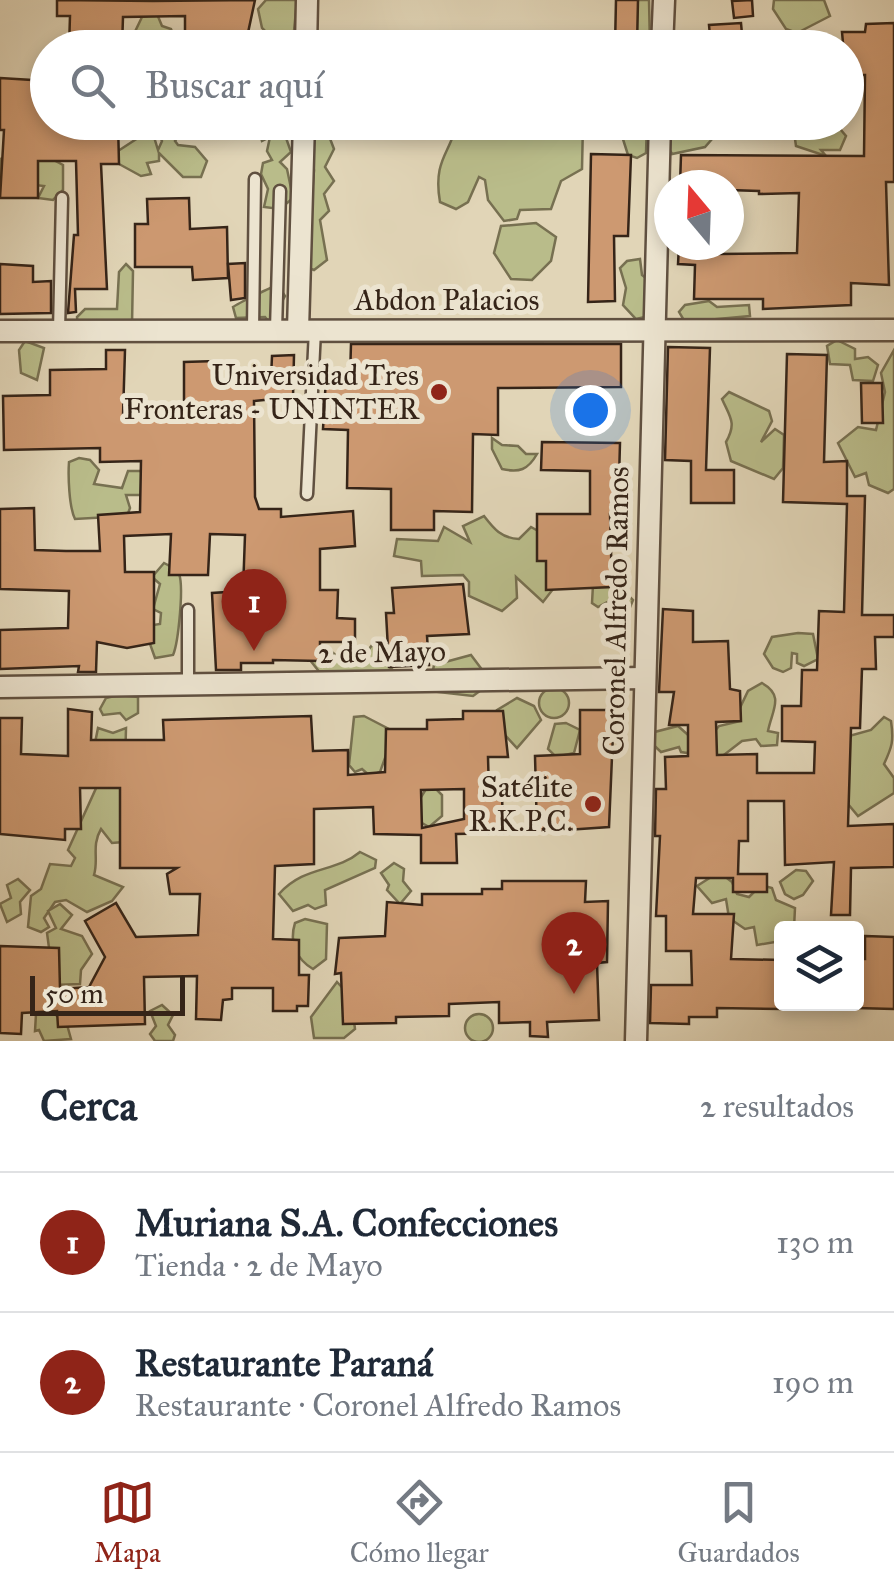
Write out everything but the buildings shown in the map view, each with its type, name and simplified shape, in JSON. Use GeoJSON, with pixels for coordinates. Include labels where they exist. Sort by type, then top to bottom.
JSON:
{"type":"FeatureCollection","features":[{"type":"Feature","properties":{"kind":"street"},"geometry":{"type":"LineString","coordinates":[[307,30],[308,0]]}},
{"type":"Feature","properties":{"kind":"street"},"geometry":{"type":"LineString","coordinates":[[663,30],[664,0]]}},
{"type":"Feature","properties":{"kind":"street"},"geometry":{"type":"LineString","coordinates":[[304,140],[307,330]]}},
{"type":"Feature","properties":{"kind":"street","name":"Coronel Alfredo Ramos"},"geometry":{"type":"LineString","coordinates":[[636,1041],[659,140]]}},
{"type":"Feature","properties":{"kind":"street","name":"Abdon Palacios"},"geometry":{"type":"LineString","coordinates":[[0,331],[894,330]]}},
{"type":"Feature","properties":{"kind":"street","name":"2 de Mayo"},"geometry":{"type":"LineString","coordinates":[[0,687],[644,678]]}},
{"type":"Feature","properties":{"kind":"lane"},"geometry":{"type":"LineString","coordinates":[[254,330],[255,179]]}},
{"type":"Feature","properties":{"kind":"lane"},"geometry":{"type":"LineString","coordinates":[[276,330],[280,191]]}},
{"type":"Feature","properties":{"kind":"lane"},"geometry":{"type":"LineString","coordinates":[[59,331],[62,198]]}},
{"type":"Feature","properties":{"kind":"lane"},"geometry":{"type":"LineString","coordinates":[[307,330],[307,494]]}},
{"type":"Feature","properties":{"kind":"lane"},"geometry":{"type":"LineString","coordinates":[[188,610],[188,684]]}},
{"type":"Feature","properties":{"kind":"green space"},"geometry":{"type":"Polygon","coordinates":[[[266,0],[297,0],[294,30],[264,30],[258,9],[266,0]]]}},
{"type":"Feature","properties":{"kind":"green space"},"geometry":{"type":"Polygon","coordinates":[[[635,0],[649,0],[650,30],[631,30],[635,0]]]}},
{"type":"Feature","properties":{"kind":"green space"},"geometry":{"type":"Polygon","coordinates":[[[774,0],[824,0],[830,16],[803,30],[789,30],[773,9],[774,0]]]}},
{"type":"Feature","properties":{"kind":"green space"},"geometry":{"type":"Polygon","coordinates":[[[157,14],[162,26],[171,30],[136,30],[142,17],[157,14]]]}},
{"type":"Feature","properties":{"kind":"green space"},"geometry":{"type":"Polygon","coordinates":[[[135,140],[155,140],[158,150],[162,141],[176,140],[178,145],[195,147],[207,161],[201,177],[183,177],[159,153],[159,161],[147,163],[151,174],[141,176],[119,164],[115,153],[135,140]]]}},
{"type":"Feature","properties":{"kind":"green space"},"geometry":{"type":"Polygon","coordinates":[[[269,140],[287,140],[291,152],[280,162],[287,169],[293,198],[280,209],[264,207],[268,189],[261,174],[263,163],[272,160],[267,151],[269,140]]]}},
{"type":"Feature","properties":{"kind":"green space"},"geometry":{"type":"Polygon","coordinates":[[[308,140],[331,140],[334,149],[325,167],[334,181],[324,194],[329,211],[320,220],[327,260],[314,270],[306,267],[314,170],[308,140]]]}},
{"type":"Feature","properties":{"kind":"green space"},"geometry":{"type":"Polygon","coordinates":[[[583,140],[582,169],[561,181],[551,209],[520,210],[517,219],[504,221],[488,200],[485,180],[479,177],[468,202],[456,209],[440,202],[439,175],[451,141],[583,140]]]}},
{"type":"Feature","properties":{"kind":"green space"},"geometry":{"type":"Polygon","coordinates":[[[623,140],[646,140],[646,153],[637,158],[628,155],[623,140]]]}},
{"type":"Feature","properties":{"kind":"green space"},"geometry":{"type":"Polygon","coordinates":[[[711,140],[705,147],[672,154],[665,142],[711,140]]]}},
{"type":"Feature","properties":{"kind":"green space"},"geometry":{"type":"Polygon","coordinates":[[[795,140],[844,140],[840,150],[821,150],[826,156],[796,146],[795,140]]]}},
{"type":"Feature","properties":{"kind":"green space"},"geometry":{"type":"Polygon","coordinates":[[[19,153],[46,156],[63,165],[63,190],[53,200],[38,198],[44,186],[0,181],[0,159],[19,153]]]}},
{"type":"Feature","properties":{"kind":"green space"},"geometry":{"type":"Polygon","coordinates":[[[536,223],[556,237],[551,261],[532,280],[511,279],[494,253],[501,226],[536,223]]]}},
{"type":"Feature","properties":{"kind":"green space"},"geometry":{"type":"Polygon","coordinates":[[[640,259],[642,275],[654,284],[645,317],[636,319],[623,305],[626,288],[620,268],[627,261],[640,259]]]}},
{"type":"Feature","properties":{"kind":"green space"},"geometry":{"type":"Polygon","coordinates":[[[126,264],[133,271],[132,325],[78,328],[77,317],[85,309],[117,309],[119,272],[126,264]]]}},
{"type":"Feature","properties":{"kind":"green space"},"geometry":{"type":"Polygon","coordinates":[[[278,285],[285,296],[270,323],[265,317],[236,318],[233,307],[278,285]]]}},
{"type":"Feature","properties":{"kind":"green space"},"geometry":{"type":"Polygon","coordinates":[[[709,301],[717,307],[749,305],[750,316],[685,322],[679,312],[685,305],[709,301]]]}},
{"type":"Feature","properties":{"kind":"green space"},"geometry":{"type":"Polygon","coordinates":[[[837,340],[855,349],[855,359],[868,357],[878,365],[873,381],[853,380],[850,365],[830,364],[827,346],[837,340]]]}},
{"type":"Feature","properties":{"kind":"green space"},"geometry":{"type":"Polygon","coordinates":[[[25,341],[44,348],[37,380],[21,373],[19,350],[25,341]]]}},
{"type":"Feature","properties":{"kind":"green space"},"geometry":{"type":"Polygon","coordinates":[[[894,350],[894,489],[888,493],[869,485],[866,473],[855,477],[838,443],[858,427],[876,430],[885,392],[881,373],[894,350]]]}},
{"type":"Feature","properties":{"kind":"green space"},"geometry":{"type":"Polygon","coordinates":[[[729,392],[769,411],[772,421],[761,442],[775,429],[784,435],[783,468],[774,479],[731,461],[726,442],[731,420],[722,399],[729,392]]]}},
{"type":"Feature","properties":{"kind":"green space"},"geometry":{"type":"Polygon","coordinates":[[[492,438],[502,445],[518,446],[526,454],[537,454],[522,469],[502,469],[492,449],[492,438]]]}},
{"type":"Feature","properties":{"kind":"green space"},"geometry":{"type":"Polygon","coordinates":[[[79,458],[90,460],[99,470],[94,484],[122,488],[128,471],[141,471],[143,495],[126,495],[130,508],[127,516],[75,519],[69,462],[79,458]]]}},
{"type":"Feature","properties":{"kind":"green space"},"geometry":{"type":"Polygon","coordinates":[[[484,516],[507,537],[519,539],[531,527],[547,536],[557,584],[543,602],[516,577],[517,598],[502,611],[469,596],[469,582],[463,575],[422,576],[421,561],[394,556],[397,539],[438,541],[444,527],[470,542],[463,526],[484,516]]]}},
{"type":"Feature","properties":{"kind":"green space"},"geometry":{"type":"Polygon","coordinates":[[[164,563],[176,570],[180,578],[180,613],[173,655],[155,658],[150,644],[153,625],[160,624],[161,613],[153,609],[160,584],[152,577],[164,563]]]}},
{"type":"Feature","properties":{"kind":"green space"},"geometry":{"type":"Polygon","coordinates":[[[603,580],[622,589],[633,600],[628,612],[615,613],[611,600],[598,607],[592,603],[593,585],[603,580]]]}},
{"type":"Feature","properties":{"kind":"green space"},"geometry":{"type":"Polygon","coordinates":[[[813,634],[818,659],[804,666],[797,663],[797,654],[792,653],[791,668],[783,672],[773,668],[764,654],[772,637],[813,634]]]}},
{"type":"Feature","properties":{"kind":"green space"},"geometry":{"type":"Polygon","coordinates":[[[373,644],[392,656],[395,665],[384,675],[342,678],[336,672],[321,674],[310,660],[315,650],[328,649],[346,663],[357,664],[373,644]]]}},
{"type":"Feature","properties":{"kind":"green space"},"geometry":{"type":"Polygon","coordinates":[[[471,655],[483,671],[484,688],[473,696],[429,691],[434,665],[471,655]]]}},
{"type":"Feature","properties":{"kind":"green space"},"geometry":{"type":"Polygon","coordinates":[[[762,683],[775,698],[768,731],[778,733],[777,745],[761,746],[756,739],[742,741],[720,758],[681,752],[679,747],[661,752],[643,735],[678,726],[688,735],[714,732],[719,726],[740,721],[738,712],[748,691],[762,683]]]}},
{"type":"Feature","properties":{"kind":"green space"},"geometry":{"type":"Polygon","coordinates":[[[554,688],[565,692],[569,703],[565,714],[554,718],[543,714],[539,703],[543,692],[554,688]]]}},
{"type":"Feature","properties":{"kind":"green space"},"geometry":{"type":"Polygon","coordinates":[[[138,697],[138,713],[126,720],[120,713],[103,715],[100,709],[106,698],[138,697]]]}},
{"type":"Feature","properties":{"kind":"green space"},"geometry":{"type":"Polygon","coordinates":[[[517,698],[534,706],[541,720],[517,748],[504,734],[497,710],[517,698]]]}},
{"type":"Feature","properties":{"kind":"green space"},"geometry":{"type":"Polygon","coordinates":[[[364,716],[389,729],[390,744],[380,772],[370,776],[362,769],[355,772],[349,765],[354,717],[364,716]]]}},
{"type":"Feature","properties":{"kind":"green space"},"geometry":{"type":"Polygon","coordinates":[[[884,717],[891,721],[892,744],[884,764],[894,778],[894,793],[858,816],[848,804],[842,738],[871,730],[884,717]]]}},
{"type":"Feature","properties":{"kind":"green space"},"geometry":{"type":"Polygon","coordinates":[[[566,723],[580,730],[574,753],[556,757],[548,749],[555,724],[566,723]]]}},
{"type":"Feature","properties":{"kind":"green space"},"geometry":{"type":"Polygon","coordinates":[[[98,728],[113,733],[126,728],[123,842],[112,843],[101,829],[96,841],[94,875],[123,887],[112,901],[87,912],[66,900],[55,902],[44,918],[49,927],[41,932],[28,927],[31,896],[41,889],[50,864],[71,866],[75,858],[68,850],[97,786],[92,758],[98,728]]]}},
{"type":"Feature","properties":{"kind":"green space"},"geometry":{"type":"Polygon","coordinates":[[[426,789],[436,789],[442,795],[442,816],[429,827],[422,823],[418,802],[426,789]]]}},
{"type":"Feature","properties":{"kind":"green space"},"geometry":{"type":"Polygon","coordinates":[[[360,852],[376,860],[375,868],[325,890],[326,905],[315,909],[308,905],[293,911],[279,894],[299,878],[360,852]]]}},
{"type":"Feature","properties":{"kind":"green space"},"geometry":{"type":"Polygon","coordinates":[[[394,863],[404,869],[403,881],[411,891],[400,904],[387,890],[389,885],[381,873],[394,863]]]}},
{"type":"Feature","properties":{"kind":"green space"},"geometry":{"type":"Polygon","coordinates":[[[796,870],[806,871],[813,881],[803,895],[794,899],[785,894],[780,882],[796,870]]]}},
{"type":"Feature","properties":{"kind":"green space"},"geometry":{"type":"Polygon","coordinates":[[[719,872],[732,882],[737,894],[749,897],[761,885],[772,888],[776,900],[795,908],[794,921],[774,921],[774,942],[757,945],[754,927],[745,929],[729,918],[726,899],[712,903],[697,886],[719,872]]]}},
{"type":"Feature","properties":{"kind":"green space"},"geometry":{"type":"Polygon","coordinates":[[[18,879],[30,890],[20,902],[21,914],[7,922],[0,904],[11,898],[7,885],[18,879]]]}},
{"type":"Feature","properties":{"kind":"green space"},"geometry":{"type":"Polygon","coordinates":[[[60,904],[72,915],[61,929],[82,936],[92,954],[81,970],[80,984],[54,985],[47,933],[56,928],[48,911],[60,904]]]}},
{"type":"Feature","properties":{"kind":"green space"},"geometry":{"type":"Polygon","coordinates":[[[305,919],[327,924],[326,959],[313,969],[302,960],[294,943],[295,923],[305,919]]]}},
{"type":"Feature","properties":{"kind":"green space"},"geometry":{"type":"Polygon","coordinates":[[[337,982],[351,997],[355,1029],[344,1038],[314,1038],[311,1017],[337,982]]]}},
{"type":"Feature","properties":{"kind":"green space"},"geometry":{"type":"Polygon","coordinates":[[[162,1005],[173,1015],[168,1025],[175,1035],[173,1041],[155,1041],[150,1034],[156,1026],[150,1011],[162,1005]]]}},
{"type":"Feature","properties":{"kind":"green space"},"geometry":{"type":"Polygon","coordinates":[[[47,1010],[66,1021],[71,1039],[44,1041],[39,1030],[35,1031],[36,1014],[47,1010]]]}},
{"type":"Feature","properties":{"kind":"green space"},"geometry":{"type":"Polygon","coordinates":[[[474,1015],[484,1015],[492,1023],[492,1033],[484,1041],[474,1041],[466,1033],[466,1023],[474,1015]]]}},
{"type":"Feature","properties":{"kind":"place","name":"Universidad Tres Fronteras - UNINTER"},"geometry":{"type":"Point","coordinates":[439,392]}},
{"type":"Feature","properties":{"kind":"place","name":"Muriana S.A. Confecciones"},"geometry":{"type":"Point","coordinates":[254,651]}},
{"type":"Feature","properties":{"kind":"place","name":"Satélite R.K.P.C."},"geometry":{"type":"Point","coordinates":[593,804]}},
{"type":"Feature","properties":{"kind":"place","name":"Restaurante Paraná"},"geometry":{"type":"Point","coordinates":[574,994]}}]}
